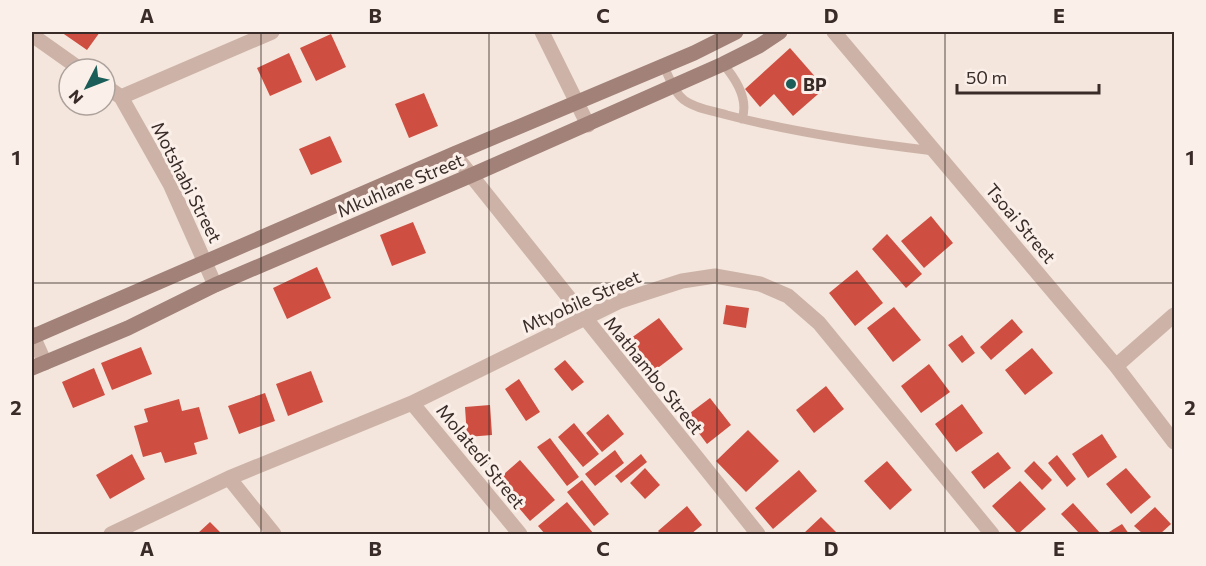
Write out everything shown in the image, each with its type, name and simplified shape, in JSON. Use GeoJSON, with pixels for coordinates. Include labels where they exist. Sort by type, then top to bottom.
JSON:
{"type":"FeatureCollection","features":[{"type":"Feature","properties":{"kind":"street"},"geometry":{"type":"LineString","coordinates":[[121,97],[272,32]]}},
{"type":"Feature","properties":{"kind":"street"},"geometry":{"type":"LineString","coordinates":[[542,32],[588,125]]}},
{"type":"Feature","properties":{"kind":"street","name":"Mkuhlane Street"},"geometry":{"type":"LineString","coordinates":[[32,336],[736,32]]}},
{"type":"Feature","properties":{"kind":"street","name":"Mkuhlane Street"},"geometry":{"type":"LineString","coordinates":[[38,365],[128,328],[215,285],[674,87],[759,46],[780,32]]}},
{"type":"Feature","properties":{"kind":"street","name":"Tsoai Street"},"geometry":{"type":"LineString","coordinates":[[834,32],[1116,366],[1174,442]]}},
{"type":"Feature","properties":{"kind":"street"},"geometry":{"type":"LineString","coordinates":[[32,35],[63,57]]}},
{"type":"Feature","properties":{"kind":"street","name":"Motshabi Street"},"geometry":{"type":"LineString","coordinates":[[117,94],[121,97],[170,184],[215,285]]}},
{"type":"Feature","properties":{"kind":"street","name":"Mathambo Street"},"geometry":{"type":"LineString","coordinates":[[454,154],[758,534]]}},
{"type":"Feature","properties":{"kind":"street","name":"Mtyobile Street"},"geometry":{"type":"LineString","coordinates":[[111,534],[229,478],[412,403],[620,301],[682,280],[715,276],[760,284],[788,296],[819,323],[992,534]]}},
{"type":"Feature","properties":{"kind":"street"},"geometry":{"type":"LineString","coordinates":[[1116,366],[1174,315]]}},
{"type":"Feature","properties":{"kind":"street"},"geometry":{"type":"LineString","coordinates":[[32,336],[38,365]]}},
{"type":"Feature","properties":{"kind":"street","name":"Molatedi Street"},"geometry":{"type":"LineString","coordinates":[[412,403],[520,534]]}},
{"type":"Feature","properties":{"kind":"street"},"geometry":{"type":"LineString","coordinates":[[229,478],[274,534]]}},
{"type":"Feature","properties":{"kind":"lane"},"geometry":{"type":"LineString","coordinates":[[723,64],[742,95],[745,110],[742,119]]}},
{"type":"Feature","properties":{"kind":"lane"},"geometry":{"type":"LineString","coordinates":[[663,65],[678,95],[685,102],[742,119],[840,139],[934,151]]}},
{"type":"Feature","properties":{"kind":"building"},"geometry":{"type":"Polygon","coordinates":[[[61,32],[100,32],[87,50],[61,32]]]}},
{"type":"Feature","properties":{"kind":"building"},"geometry":{"type":"Polygon","coordinates":[[[331,34],[346,67],[316,81],[300,48],[331,34]]]}},
{"type":"Feature","properties":{"kind":"building"},"geometry":{"type":"Polygon","coordinates":[[[790,48],[825,88],[793,116],[774,94],[760,107],[745,89],[790,48]]]}},
{"type":"Feature","properties":{"kind":"building"},"geometry":{"type":"Polygon","coordinates":[[[289,53],[302,82],[270,96],[257,68],[289,53]]]}},
{"type":"Feature","properties":{"kind":"building"},"geometry":{"type":"Polygon","coordinates":[[[424,93],[438,126],[409,138],[395,104],[424,93]]]}},
{"type":"Feature","properties":{"kind":"building"},"geometry":{"type":"Polygon","coordinates":[[[330,136],[342,162],[311,175],[299,149],[330,136]]]}},
{"type":"Feature","properties":{"kind":"building"},"geometry":{"type":"Polygon","coordinates":[[[931,216],[953,243],[924,268],[901,241],[931,216]]]}},
{"type":"Feature","properties":{"kind":"building"},"geometry":{"type":"Polygon","coordinates":[[[413,222],[426,253],[392,266],[380,235],[413,222]]]}},
{"type":"Feature","properties":{"kind":"building"},"geometry":{"type":"Polygon","coordinates":[[[887,234],[922,274],[906,288],[872,249],[887,234]]]}},
{"type":"Feature","properties":{"kind":"building"},"geometry":{"type":"Polygon","coordinates":[[[317,267],[331,298],[287,319],[273,288],[317,267]]]}},
{"type":"Feature","properties":{"kind":"building"},"geometry":{"type":"Polygon","coordinates":[[[857,270],[883,303],[855,326],[829,293],[857,270]]]}},
{"type":"Feature","properties":{"kind":"building"},"geometry":{"type":"Polygon","coordinates":[[[726,305],[749,308],[746,328],[723,324],[726,305]]]}},
{"type":"Feature","properties":{"kind":"building"},"geometry":{"type":"Polygon","coordinates":[[[894,307],[921,340],[893,362],[867,328],[894,307]]]}},
{"type":"Feature","properties":{"kind":"building"},"geometry":{"type":"Polygon","coordinates":[[[659,318],[683,349],[651,373],[627,341],[659,318]]]}},
{"type":"Feature","properties":{"kind":"building"},"geometry":{"type":"Polygon","coordinates":[[[1012,319],[1023,332],[991,360],[980,347],[1012,319]]]}},
{"type":"Feature","properties":{"kind":"building"},"geometry":{"type":"Polygon","coordinates":[[[962,335],[975,353],[962,363],[948,345],[962,335]]]}},
{"type":"Feature","properties":{"kind":"building"},"geometry":{"type":"Polygon","coordinates":[[[141,347],[152,374],[112,390],[101,363],[141,347]]]}},
{"type":"Feature","properties":{"kind":"building"},"geometry":{"type":"Polygon","coordinates":[[[1032,348],[1053,373],[1025,395],[1005,370],[1032,348]]]}},
{"type":"Feature","properties":{"kind":"building"},"geometry":{"type":"Polygon","coordinates":[[[565,360],[584,382],[572,391],[554,369],[565,360]]]}},
{"type":"Feature","properties":{"kind":"building"},"geometry":{"type":"Polygon","coordinates":[[[929,364],[950,392],[921,413],[901,386],[929,364]]]}},
{"type":"Feature","properties":{"kind":"building"},"geometry":{"type":"Polygon","coordinates":[[[94,368],[105,395],[73,408],[62,382],[94,368]]]}},
{"type":"Feature","properties":{"kind":"building"},"geometry":{"type":"Polygon","coordinates":[[[311,371],[323,402],[288,416],[276,384],[311,371]]]}},
{"type":"Feature","properties":{"kind":"building"},"geometry":{"type":"Polygon","coordinates":[[[519,379],[540,412],[526,421],[505,389],[519,379]]]}},
{"type":"Feature","properties":{"kind":"building"},"geometry":{"type":"Polygon","coordinates":[[[826,386],[844,409],[814,433],[796,410],[826,386]]]}},
{"type":"Feature","properties":{"kind":"building"},"geometry":{"type":"Polygon","coordinates":[[[265,393],[275,421],[239,434],[228,406],[265,393]]]}},
{"type":"Feature","properties":{"kind":"building"},"geometry":{"type":"Polygon","coordinates":[[[710,398],[731,425],[707,444],[686,416],[710,398]]]}},
{"type":"Feature","properties":{"kind":"building"},"geometry":{"type":"Polygon","coordinates":[[[179,399],[182,411],[199,407],[208,439],[194,443],[197,454],[165,463],[161,452],[143,457],[134,426],[148,422],[144,409],[179,399]]]}},
{"type":"Feature","properties":{"kind":"building"},"geometry":{"type":"Polygon","coordinates":[[[962,404],[983,433],[956,452],[935,424],[962,404]]]}},
{"type":"Feature","properties":{"kind":"building"},"geometry":{"type":"Polygon","coordinates":[[[490,405],[492,435],[467,437],[465,407],[490,405]]]}},
{"type":"Feature","properties":{"kind":"building"},"geometry":{"type":"Polygon","coordinates":[[[608,414],[624,434],[602,452],[586,433],[608,414]]]}},
{"type":"Feature","properties":{"kind":"building"},"geometry":{"type":"Polygon","coordinates":[[[574,423],[599,454],[583,467],[558,437],[574,423]]]}},
{"type":"Feature","properties":{"kind":"building"},"geometry":{"type":"Polygon","coordinates":[[[748,430],[779,461],[746,492],[716,461],[748,430]]]}},
{"type":"Feature","properties":{"kind":"building"},"geometry":{"type":"Polygon","coordinates":[[[1102,434],[1117,457],[1088,478],[1072,454],[1102,434]]]}},
{"type":"Feature","properties":{"kind":"building"},"geometry":{"type":"Polygon","coordinates":[[[550,438],[579,477],[567,486],[537,447],[550,438]]]}},
{"type":"Feature","properties":{"kind":"building"},"geometry":{"type":"Polygon","coordinates":[[[615,450],[624,463],[595,486],[585,474],[615,450]]]}},
{"type":"Feature","properties":{"kind":"building"},"geometry":{"type":"Polygon","coordinates":[[[998,452],[1011,468],[984,489],[971,472],[998,452]]]}},
{"type":"Feature","properties":{"kind":"building"},"geometry":{"type":"Polygon","coordinates":[[[132,454],[145,479],[110,499],[96,475],[132,454]]]}},
{"type":"Feature","properties":{"kind":"building"},"geometry":{"type":"Polygon","coordinates":[[[641,454],[647,462],[621,483],[615,476],[641,454]]]}},
{"type":"Feature","properties":{"kind":"building"},"geometry":{"type":"Polygon","coordinates":[[[1057,455],[1076,479],[1067,487],[1048,463],[1057,455]]]}},
{"type":"Feature","properties":{"kind":"building"},"geometry":{"type":"Polygon","coordinates":[[[520,460],[555,500],[530,521],[496,481],[520,460]]]}},
{"type":"Feature","properties":{"kind":"building"},"geometry":{"type":"Polygon","coordinates":[[[887,461],[912,490],[890,510],[864,481],[887,461]]]}},
{"type":"Feature","properties":{"kind":"building"},"geometry":{"type":"Polygon","coordinates":[[[1034,461],[1052,480],[1042,490],[1024,471],[1034,461]]]}},
{"type":"Feature","properties":{"kind":"building"},"geometry":{"type":"Polygon","coordinates":[[[645,468],[660,485],[645,499],[630,483],[645,468]]]}},
{"type":"Feature","properties":{"kind":"building"},"geometry":{"type":"Polygon","coordinates":[[[1126,468],[1151,497],[1131,514],[1106,484],[1126,468]]]}},
{"type":"Feature","properties":{"kind":"building"},"geometry":{"type":"Polygon","coordinates":[[[799,470],[817,491],[773,529],[755,508],[799,470]]]}},
{"type":"Feature","properties":{"kind":"building"},"geometry":{"type":"Polygon","coordinates":[[[582,480],[609,514],[594,526],[567,492],[582,480]]]}},
{"type":"Feature","properties":{"kind":"building"},"geometry":{"type":"Polygon","coordinates":[[[1020,481],[1046,509],[1018,534],[992,506],[1020,481]]]}},
{"type":"Feature","properties":{"kind":"building"},"geometry":{"type":"Polygon","coordinates":[[[567,502],[594,534],[545,534],[538,526],[567,502]]]}},
{"type":"Feature","properties":{"kind":"building"},"geometry":{"type":"Polygon","coordinates":[[[1073,503],[1101,534],[1080,534],[1061,514],[1073,503]]]}},
{"type":"Feature","properties":{"kind":"building"},"geometry":{"type":"Polygon","coordinates":[[[687,506],[702,525],[691,534],[661,534],[658,531],[687,506]]]}},
{"type":"Feature","properties":{"kind":"building"},"geometry":{"type":"Polygon","coordinates":[[[1155,507],[1171,524],[1160,534],[1143,534],[1134,526],[1155,507]]]}},
{"type":"Feature","properties":{"kind":"building"},"geometry":{"type":"Polygon","coordinates":[[[821,517],[838,534],[803,534],[821,517]]]}},
{"type":"Feature","properties":{"kind":"building"},"geometry":{"type":"Polygon","coordinates":[[[210,522],[222,534],[197,534],[210,522]]]}},
{"type":"Feature","properties":{"kind":"building"},"geometry":{"type":"Polygon","coordinates":[[[1122,524],[1129,534],[1110,534],[1109,532],[1122,524]]]}},
{"type":"Feature","properties":{"kind":"place","name":"BP"},"geometry":{"type":"Point","coordinates":[791,84]}}]}
